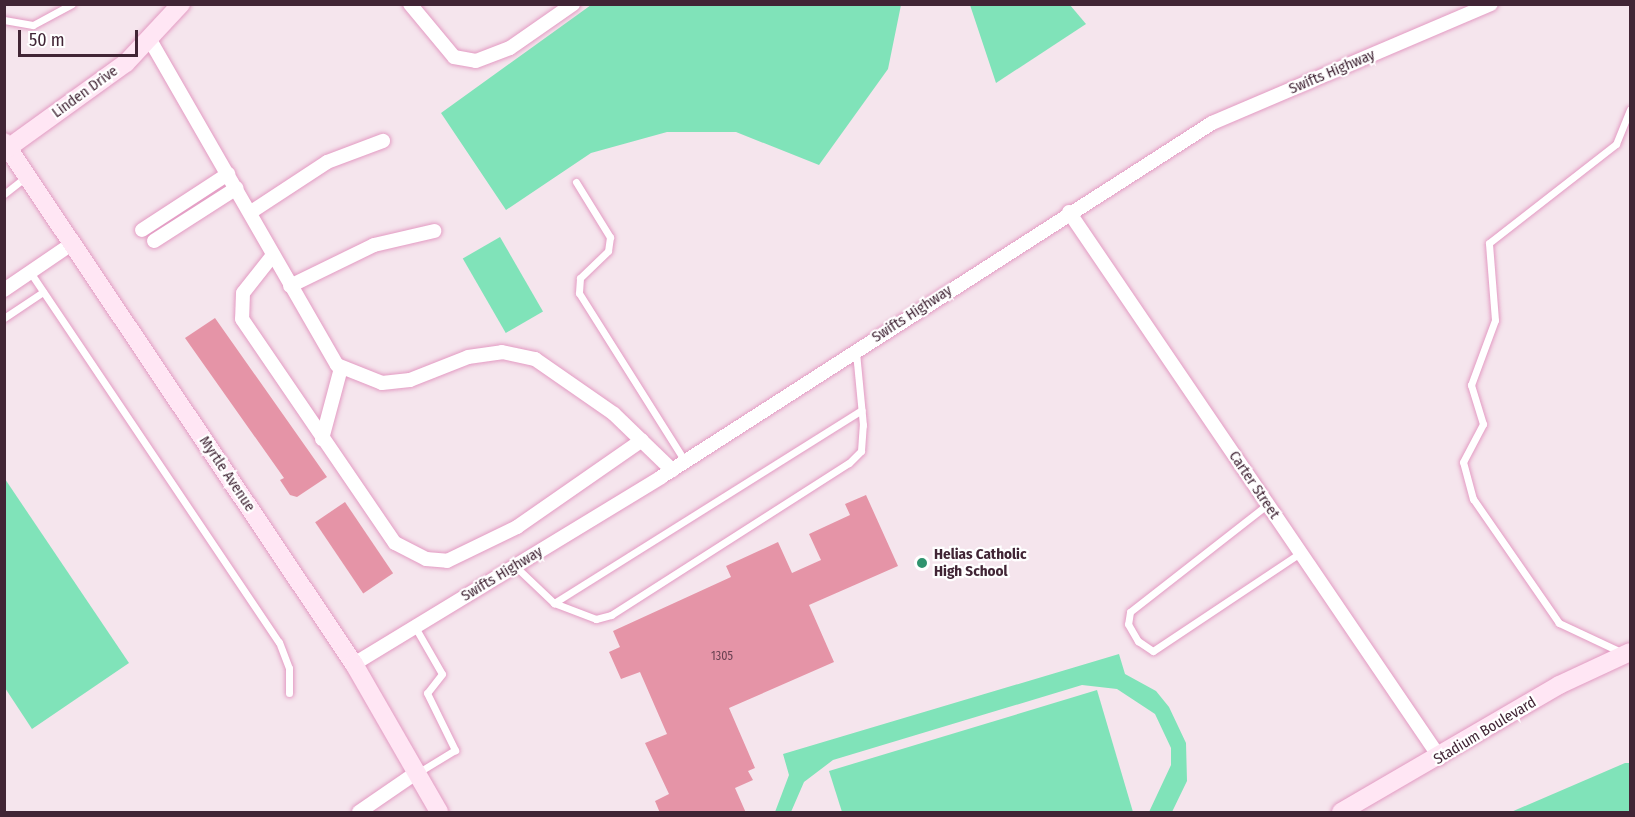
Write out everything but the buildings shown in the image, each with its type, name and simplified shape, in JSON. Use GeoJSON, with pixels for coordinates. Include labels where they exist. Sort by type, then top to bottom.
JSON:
{"type":"FeatureCollection","features":[{"type":"Feature","properties":{"kind":"street","name":"Linden Drive"},"geometry":{"type":"LineString","coordinates":[[6,145],[150,40],[181,4]]}},
{"type":"Feature","properties":{"kind":"street"},"geometry":{"type":"LineString","coordinates":[[410,4],[454,57],[476,61],[510,48],[573,4]]}},
{"type":"Feature","properties":{"kind":"street","name":"Swifts Highway"},"geometry":{"type":"LineString","coordinates":[[354,664],[672,470],[1069,212],[1212,123],[1491,4]]}},
{"type":"Feature","properties":{"kind":"street"},"geometry":{"type":"LineString","coordinates":[[150,40],[251,212],[320,344],[341,368],[382,383],[410,380],[468,357],[502,352],[535,359],[567,377],[642,440],[672,470]]}},
{"type":"Feature","properties":{"kind":"street"},"geometry":{"type":"LineString","coordinates":[[251,212],[327,162],[383,141]]}},
{"type":"Feature","properties":{"kind":"street","name":"Myrtle Avenue"},"geometry":{"type":"LineString","coordinates":[[6,145],[354,664],[414,775],[439,813]]}},
{"type":"Feature","properties":{"kind":"street"},"geometry":{"type":"LineString","coordinates":[[142,230],[228,174]]}},
{"type":"Feature","properties":{"kind":"street"},"geometry":{"type":"LineString","coordinates":[[154,241],[237,188]]}},
{"type":"Feature","properties":{"kind":"street","name":"Carter Street"},"geometry":{"type":"LineString","coordinates":[[1069,212],[1440,758]]}},
{"type":"Feature","properties":{"kind":"street"},"geometry":{"type":"LineString","coordinates":[[290,286],[374,245],[435,231]]}},
{"type":"Feature","properties":{"kind":"street"},"geometry":{"type":"LineString","coordinates":[[4,290],[73,243]]}},
{"type":"Feature","properties":{"kind":"street"},"geometry":{"type":"LineString","coordinates":[[273,255],[259,269],[239,307],[322,439],[395,543],[426,559],[447,561],[517,527],[642,440]]}},
{"type":"Feature","properties":{"kind":"street"},"geometry":{"type":"LineString","coordinates":[[322,439],[341,368]]}},
{"type":"Feature","properties":{"kind":"street","name":"Stadium Boulevard"},"geometry":{"type":"LineString","coordinates":[[1341,813],[1440,758],[1559,686],[1628,653]]}},
{"type":"Feature","properties":{"kind":"street"},"geometry":{"type":"LineString","coordinates":[[359,813],[414,775]]}},
{"type":"Feature","properties":{"kind":"lane"},"geometry":{"type":"LineString","coordinates":[[4,20],[33,25],[72,4]]}},
{"type":"Feature","properties":{"kind":"lane"},"geometry":{"type":"LineString","coordinates":[[1628,653],[1558,622],[1473,499],[1463,462],[1483,424],[1471,385],[1495,320],[1490,243],[1617,144],[1630,110]]}},
{"type":"Feature","properties":{"kind":"lane"},"geometry":{"type":"LineString","coordinates":[[4,194],[27,176]]}},
{"type":"Feature","properties":{"kind":"lane"},"geometry":{"type":"LineString","coordinates":[[576,182],[610,237],[608,251],[579,278],[579,292],[686,461]]}},
{"type":"Feature","properties":{"kind":"lane"},"geometry":{"type":"LineString","coordinates":[[30,272],[279,642],[289,668],[289,693]]}},
{"type":"Feature","properties":{"kind":"lane"},"geometry":{"type":"LineString","coordinates":[[4,318],[43,292]]}},
{"type":"Feature","properties":{"kind":"lane"},"geometry":{"type":"LineString","coordinates":[[516,566],[554,603],[596,619],[669,578],[849,464],[861,451],[862,410],[856,350]]}},
{"type":"Feature","properties":{"kind":"lane"},"geometry":{"type":"LineString","coordinates":[[554,603],[862,410]]}},
{"type":"Feature","properties":{"kind":"lane"},"geometry":{"type":"LineString","coordinates":[[1268,504],[1130,612],[1128,624],[1138,641],[1153,651],[1300,554]]}},
{"type":"Feature","properties":{"kind":"lane"},"geometry":{"type":"LineString","coordinates":[[414,775],[455,750],[427,693],[442,674],[415,627]]}},
{"type":"Feature","properties":{"kind":"green space"},"geometry":{"type":"Polygon","coordinates":[[[591,5],[901,5],[888,69],[819,165],[736,132],[667,132],[591,153],[506,210],[441,113],[591,5]]]}},
{"type":"Feature","properties":{"kind":"green space"},"geometry":{"type":"Polygon","coordinates":[[[970,5],[1070,5],[1086,24],[996,83],[970,5]]]}},
{"type":"Feature","properties":{"kind":"green space"},"geometry":{"type":"Polygon","coordinates":[[[500,237],[543,311],[506,333],[463,258],[500,237]]]}},
{"type":"Feature","properties":{"kind":"green space"},"geometry":{"type":"Polygon","coordinates":[[[5,479],[129,663],[32,729],[5,688],[5,479]]]}},
{"type":"Feature","properties":{"kind":"green space"},"geometry":{"type":"Polygon","coordinates":[[[1119,654],[1125,674],[1156,691],[1169,707],[1186,743],[1187,781],[1172,812],[1149,812],[1171,765],[1171,748],[1155,714],[1117,689],[1082,685],[833,760],[804,782],[791,812],[775,812],[789,775],[783,754],[1119,654]]]}},
{"type":"Feature","properties":{"kind":"green space"},"geometry":{"type":"Polygon","coordinates":[[[1097,690],[1133,812],[842,812],[829,771],[1097,690]]]}},
{"type":"Feature","properties":{"kind":"green space"},"geometry":{"type":"Polygon","coordinates":[[[1625,763],[1630,763],[1630,812],[1511,812],[1625,763]]]}},
{"type":"Feature","properties":{"kind":"place","name":"Helias Catholic High School"},"geometry":{"type":"Point","coordinates":[922,563]}}]}
